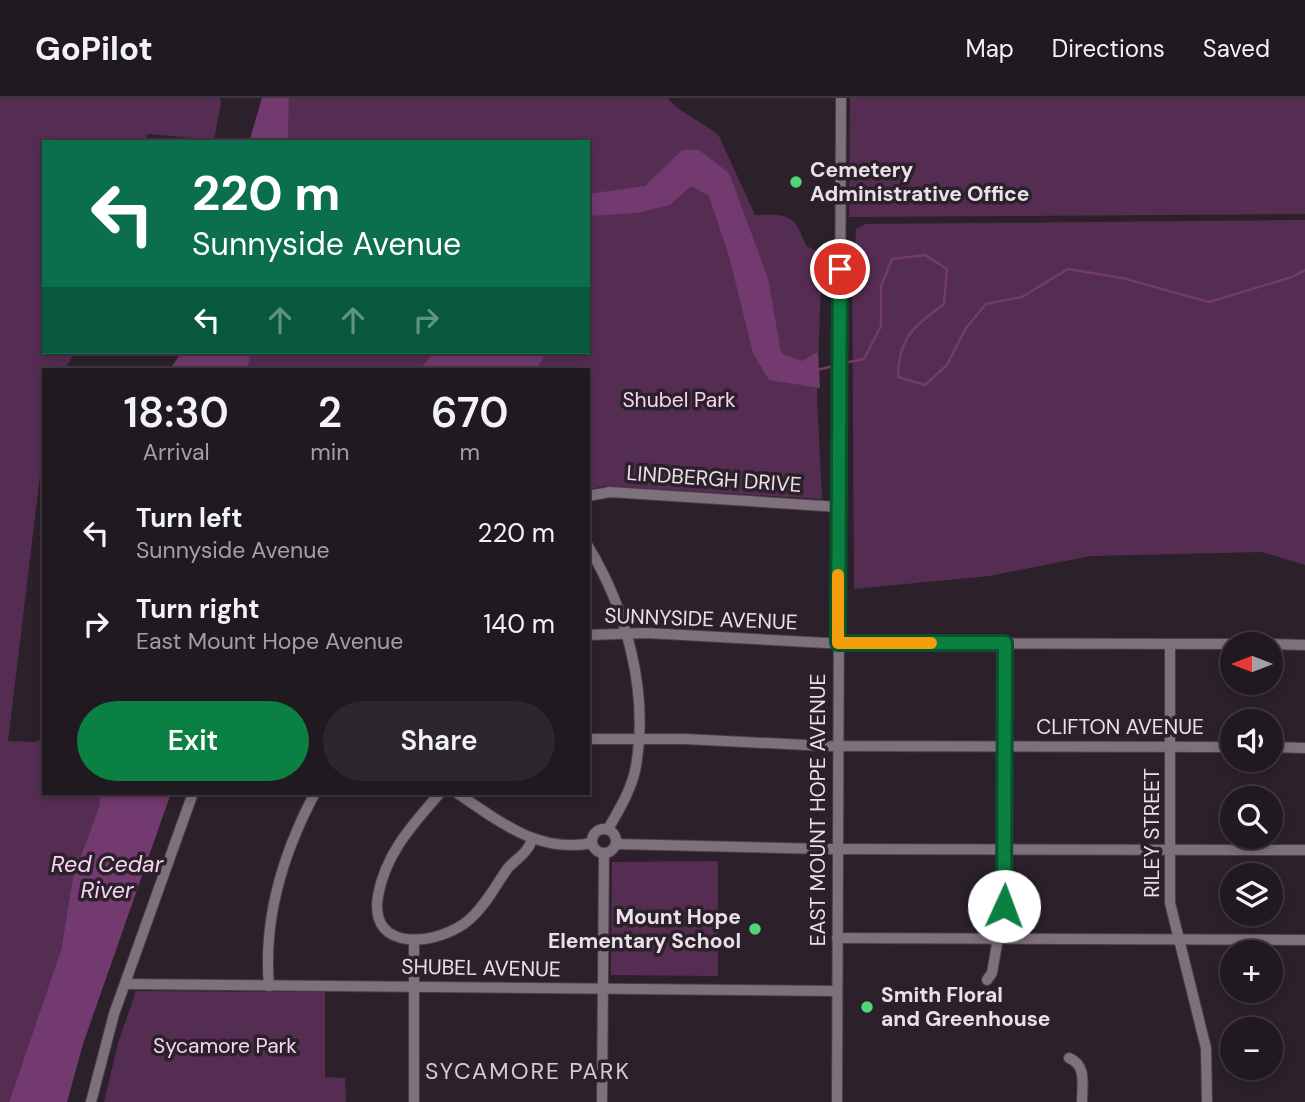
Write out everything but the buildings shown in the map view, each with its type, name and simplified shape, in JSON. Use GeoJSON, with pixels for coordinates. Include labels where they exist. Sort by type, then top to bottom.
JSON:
{"type":"FeatureCollection","features":[{"type":"Feature","properties":{"kind":"street","name":"EAST MOUNT HOPE AVENUE"},"geometry":{"type":"LineString","coordinates":[[837,1102],[841,98]]}},
{"type":"Feature","properties":{"kind":"street","name":"LINDBERGH DRIVE"},"geometry":{"type":"LineString","coordinates":[[590,496],[610,492],[839,507]]}},
{"type":"Feature","properties":{"kind":"street"},"geometry":{"type":"LineString","coordinates":[[590,550],[610,585],[626,633],[635,676],[639,738],[636,768],[625,798],[608,829],[596,832],[592,843],[595,849],[604,853],[611,851],[616,844],[614,834],[608,829]]}},
{"type":"Feature","properties":{"kind":"street","name":"SUNNYSIDE AVENUE"},"geometry":{"type":"LineString","coordinates":[[590,635],[626,633],[838,643],[1220,644]]}},
{"type":"Feature","properties":{"kind":"street"},"geometry":{"type":"LineString","coordinates":[[987,980],[992,973],[1005,897],[1005,643]]}},
{"type":"Feature","properties":{"kind":"street","name":"RILEY STREET"},"geometry":{"type":"LineString","coordinates":[[1170,644],[1170,903],[1206,1048],[1207,1102]]}},
{"type":"Feature","properties":{"kind":"street"},"geometry":{"type":"LineString","coordinates":[[1283,644],[1305,645]]}},
{"type":"Feature","properties":{"kind":"street","name":"CLIFTON AVENUE"},"geometry":{"type":"LineString","coordinates":[[590,739],[639,738],[838,746],[1220,747]]}},
{"type":"Feature","properties":{"kind":"street"},"geometry":{"type":"LineString","coordinates":[[1283,747],[1305,748]]}},
{"type":"Feature","properties":{"kind":"street"},"geometry":{"type":"LineString","coordinates":[[91,1102],[102,1054],[125,984],[192,795]]}},
{"type":"Feature","properties":{"kind":"street"},"geometry":{"type":"LineString","coordinates":[[269,986],[270,933],[279,876],[289,845],[314,795]]}},
{"type":"Feature","properties":{"kind":"street"},"geometry":{"type":"LineString","coordinates":[[438,795],[400,841],[389,862],[377,897],[382,926],[399,938],[435,939],[468,921],[484,904],[510,866],[526,853],[532,840]]}},
{"type":"Feature","properties":{"kind":"street"},"geometry":{"type":"LineString","coordinates":[[460,795],[532,840],[567,846],[592,843]]}},
{"type":"Feature","properties":{"kind":"street"},"geometry":{"type":"LineString","coordinates":[[616,844],[837,849],[1305,850]]}},
{"type":"Feature","properties":{"kind":"street"},"geometry":{"type":"LineString","coordinates":[[601,1102],[604,853]]}},
{"type":"Feature","properties":{"kind":"street"},"geometry":{"type":"LineString","coordinates":[[837,938],[1305,940]]}},
{"type":"Feature","properties":{"kind":"street"},"geometry":{"type":"LineString","coordinates":[[414,940],[414,1102]]}},
{"type":"Feature","properties":{"kind":"street","name":"SHUBEL AVENUE"},"geometry":{"type":"LineString","coordinates":[[125,984],[837,990]]}},
{"type":"Feature","properties":{"kind":"street"},"geometry":{"type":"LineString","coordinates":[[1069,1058],[1077,1061],[1082,1069],[1082,1102]]}},
{"type":"Feature","properties":{"kind":"green space"},"geometry":{"type":"Polygon","coordinates":[[[0,98],[220,98],[214,140],[148,134],[145,140],[42,140],[42,354],[74,354],[66,368],[42,368],[42,460],[8,741],[36,742],[42,738],[42,795],[100,795],[99,807],[73,877],[61,950],[9,1102],[0,1102],[0,98]]]}},
{"type":"Feature","properties":{"kind":"green space","name":"Shubel Park"},"geometry":{"type":"Polygon","coordinates":[[[289,98],[667,98],[718,134],[755,215],[788,218],[798,227],[806,246],[822,253],[817,395],[822,499],[604,486],[590,490],[590,368],[185,368],[194,354],[590,354],[590,140],[288,140],[289,98]]]}},
{"type":"Feature","properties":{"kind":"green space"},"geometry":{"type":"Polygon","coordinates":[[[850,98],[1305,98],[1305,214],[849,217],[850,98]]]}},
{"type":"Feature","properties":{"kind":"green space"},"geometry":{"type":"Polygon","coordinates":[[[1305,220],[1305,565],[1262,552],[1091,556],[989,576],[854,589],[852,250],[855,249],[856,229],[866,224],[1305,220]]]}},
{"type":"Feature","properties":{"kind":"green space"},"geometry":{"type":"Polygon","coordinates":[[[718,861],[718,976],[611,975],[612,862],[718,861]]]}},
{"type":"Feature","properties":{"kind":"green space","name":"Sycamore Park"},"geometry":{"type":"Polygon","coordinates":[[[136,991],[325,992],[325,1077],[345,1078],[346,1102],[104,1102],[118,1043],[136,991]]]}},
{"type":"Feature","properties":{"kind":"water"},"geometry":{"type":"Polygon","coordinates":[[[262,98],[289,98],[288,140],[250,140],[262,98]]]}},
{"type":"Feature","properties":{"kind":"water"},"geometry":{"type":"Polygon","coordinates":[[[682,150],[699,150],[729,173],[768,278],[781,353],[802,361],[818,352],[820,388],[769,380],[753,353],[729,256],[709,196],[691,186],[670,205],[637,213],[590,216],[590,194],[645,186],[682,150]]]}},
{"type":"Feature","properties":{"kind":"water"},"geometry":{"type":"Polygon","coordinates":[[[181,354],[251,354],[247,368],[171,368],[181,354]]]}},
{"type":"Feature","properties":{"kind":"water"},"geometry":{"type":"Polygon","coordinates":[[[432,354],[545,354],[538,368],[421,368],[432,354]]]}},
{"type":"Feature","properties":{"kind":"water","name":"Red Cedar River"},"geometry":{"type":"Polygon","coordinates":[[[100,795],[170,795],[83,1044],[67,1102],[9,1102],[61,950],[73,877],[99,807],[100,795]]]}},
{"type":"Feature","properties":{"kind":"waterway"},"geometry":{"type":"LineString","coordinates":[[844,363],[864,359],[881,326],[881,286],[892,259],[925,255],[947,269],[944,304],[917,326],[901,352],[898,377],[925,385],[947,365],[966,328],[986,304],[1022,297],[1068,269],[1122,278],[1209,302],[1292,277],[1305,270]]}},
{"type":"Feature","properties":{"kind":"waterway"},"geometry":{"type":"LineString","coordinates":[[817,370],[838,365]]}},
{"type":"Feature","properties":{"kind":"slow traffic"},"geometry":{"type":"LineString","coordinates":[[838,575],[838,643],[931,643]]}},
{"type":"Feature","properties":{"kind":"place","name":"Cemetery Administrative Office"},"geometry":{"type":"Point","coordinates":[796,182]}},
{"type":"Feature","properties":{"kind":"place","name":"Mount Hope Elementary School"},"geometry":{"type":"Point","coordinates":[755,929]}},
{"type":"Feature","properties":{"kind":"place","name":"Smith Floral and Greenhouse"},"geometry":{"type":"Point","coordinates":[867,1007]}},
{"type":"Feature","properties":{"kind":"district","name":"SYCAMORE PARK"},"geometry":{"type":"Point","coordinates":[528,1071]}},
{"type":"Feature","properties":{"kind":"route"},"geometry":{"type":"LineString","coordinates":[[840,269],[838,643],[1005,643],[1004,906]]}}]}
